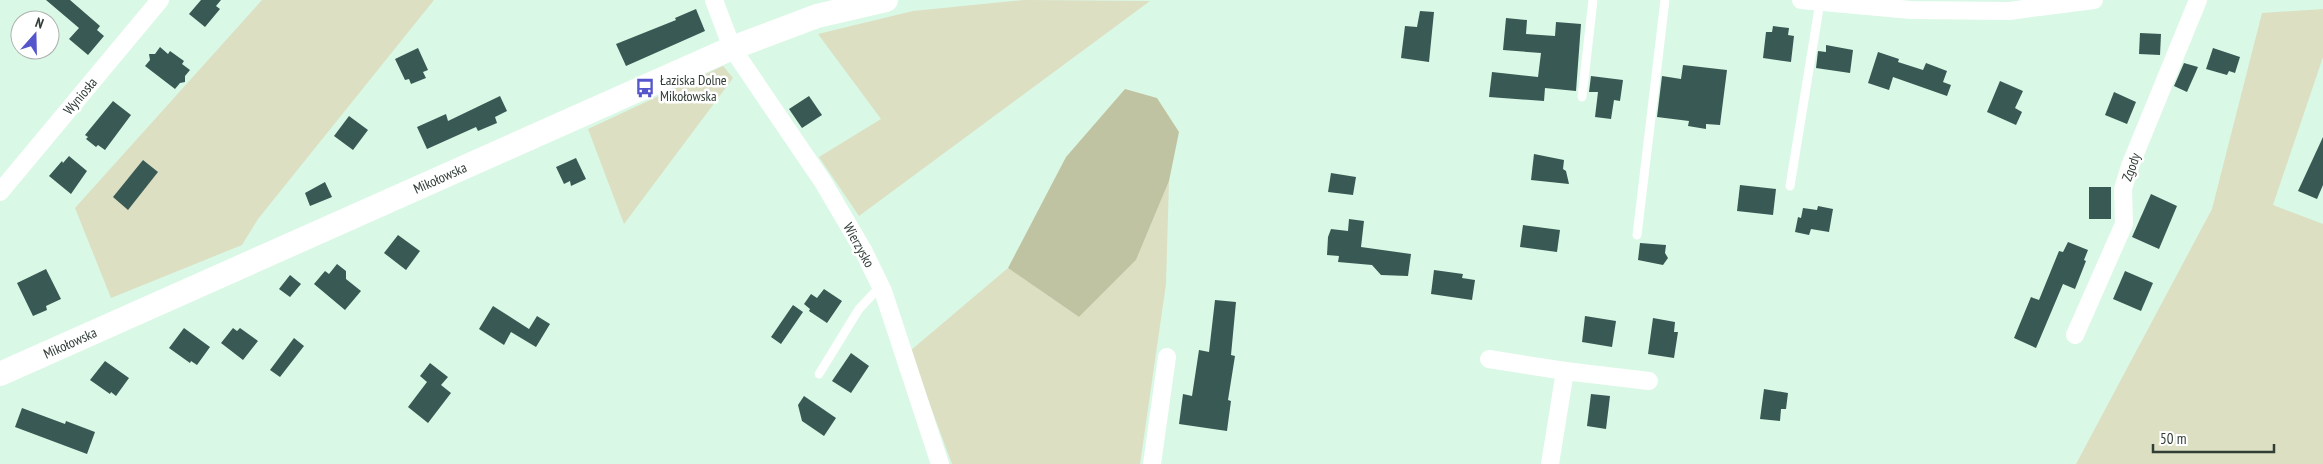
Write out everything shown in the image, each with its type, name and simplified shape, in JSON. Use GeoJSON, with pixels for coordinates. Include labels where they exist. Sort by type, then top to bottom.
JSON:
{"type":"FeatureCollection","features":[{"type":"Feature","properties":{"kind":"street","name":"Wyniosła"},"geometry":{"type":"LineString","coordinates":[[0,192],[160,0]]}},
{"type":"Feature","properties":{"kind":"street","name":"Wierzysko"},"geometry":{"type":"LineString","coordinates":[[714,0],[732,48],[823,182],[863,250],[883,291],[940,464]]}},
{"type":"Feature","properties":{"kind":"street","name":"Mikołowska"},"geometry":{"type":"LineString","coordinates":[[0,374],[732,48],[817,16],[886,0]]}},
{"type":"Feature","properties":{"kind":"street"},"geometry":{"type":"LineString","coordinates":[[1801,0],[1911,10],[2009,11],[2094,0]]}},
{"type":"Feature","properties":{"kind":"street","name":"Zgody"},"geometry":{"type":"LineString","coordinates":[[2075,334],[2124,224],[2123,189],[2130,166],[2198,0]]}},
{"type":"Feature","properties":{"kind":"street"},"geometry":{"type":"LineString","coordinates":[[1152,464],[1167,357]]}},
{"type":"Feature","properties":{"kind":"street"},"geometry":{"type":"LineString","coordinates":[[1488,359],[1649,381]]}},
{"type":"Feature","properties":{"kind":"street"},"geometry":{"type":"LineString","coordinates":[[1550,464],[1565,371]]}},
{"type":"Feature","properties":{"kind":"lane"},"geometry":{"type":"LineString","coordinates":[[1582,97],[1593,0]]}},
{"type":"Feature","properties":{"kind":"lane"},"geometry":{"type":"LineString","coordinates":[[1637,236],[1666,0]]}},
{"type":"Feature","properties":{"kind":"lane"},"geometry":{"type":"LineString","coordinates":[[1790,186],[1820,2]]}},
{"type":"Feature","properties":{"kind":"lane"},"geometry":{"type":"LineString","coordinates":[[819,374],[859,309],[876,291],[883,291]]}},
{"type":"Feature","properties":{"kind":"green space"},"geometry":{"type":"Polygon","coordinates":[[[262,0],[434,0],[258,219],[242,245],[111,298],[75,208],[262,0]]]}},
{"type":"Feature","properties":{"kind":"green space"},"geometry":{"type":"Polygon","coordinates":[[[1024,0],[1150,1],[859,216],[819,157],[881,119],[818,34],[913,11],[1024,0]]]}},
{"type":"Feature","properties":{"kind":"green space"},"geometry":{"type":"Polygon","coordinates":[[[2323,9],[2323,57],[2273,205],[2323,224],[2323,464],[2076,464],[2212,209],[2262,13],[2323,9]]]}},
{"type":"Feature","properties":{"kind":"green space"},"geometry":{"type":"Polygon","coordinates":[[[723,66],[733,78],[624,224],[588,129],[723,66]]]}},
{"type":"Feature","properties":{"kind":"green space"},"geometry":{"type":"Polygon","coordinates":[[[1125,89],[1157,98],[1179,132],[1169,181],[1136,260],[1079,317],[1008,268],[1066,157],[1125,89]]]}},
{"type":"Feature","properties":{"kind":"green space"},"geometry":{"type":"Polygon","coordinates":[[[1169,181],[1166,284],[1140,464],[952,464],[910,351],[1008,268],[1079,317],[1136,260],[1169,181]]]}},
{"type":"Feature","properties":{"kind":"building"},"geometry":{"type":"Polygon","coordinates":[[[46,0],[70,0],[100,26],[97,30],[104,36],[88,55],[69,39],[79,28],[46,0]]]}},
{"type":"Feature","properties":{"kind":"building"},"geometry":{"type":"Polygon","coordinates":[[[201,0],[221,0],[216,6],[220,9],[205,27],[189,14],[201,0]]]}},
{"type":"Feature","properties":{"kind":"building"},"geometry":{"type":"Polygon","coordinates":[[[696,9],[705,31],[626,66],[616,44],[676,20],[675,18],[696,9]]]}},
{"type":"Feature","properties":{"kind":"building"},"geometry":{"type":"Polygon","coordinates":[[[1420,11],[1434,12],[1429,62],[1401,58],[1405,26],[1417,27],[1420,11]]]}},
{"type":"Feature","properties":{"kind":"building"},"geometry":{"type":"Polygon","coordinates":[[[1506,18],[1527,20],[1526,34],[1555,36],[1556,22],[1581,24],[1576,91],[1545,88],[1544,101],[1489,97],[1492,72],[1538,77],[1541,53],[1503,50],[1506,18]]]}},
{"type":"Feature","properties":{"kind":"building"},"geometry":{"type":"Polygon","coordinates":[[[1773,26],[1789,28],[1788,35],[1794,36],[1791,62],[1763,58],[1766,32],[1772,32],[1773,26]]]}},
{"type":"Feature","properties":{"kind":"building"},"geometry":{"type":"Polygon","coordinates":[[[2140,33],[2161,34],[2160,55],[2139,54],[2140,33]]]}},
{"type":"Feature","properties":{"kind":"building"},"geometry":{"type":"Polygon","coordinates":[[[1826,45],[1853,50],[1850,73],[1816,68],[1818,51],[1826,52],[1826,45]]]}},
{"type":"Feature","properties":{"kind":"building"},"geometry":{"type":"Polygon","coordinates":[[[160,47],[168,54],[170,51],[184,61],[182,64],[190,70],[185,76],[185,82],[180,83],[175,89],[145,66],[150,60],[149,54],[155,54],[160,47]]]}},
{"type":"Feature","properties":{"kind":"building"},"geometry":{"type":"Polygon","coordinates":[[[418,48],[428,70],[423,72],[426,78],[411,84],[409,79],[405,80],[395,59],[418,48]]]}},
{"type":"Feature","properties":{"kind":"building"},"geometry":{"type":"Polygon","coordinates":[[[2213,48],[2240,57],[2235,73],[2229,71],[2227,75],[2206,69],[2213,48]]]}},
{"type":"Feature","properties":{"kind":"building"},"geometry":{"type":"Polygon","coordinates":[[[1878,52],[1899,59],[1898,62],[1923,70],[1926,63],[1947,71],[1943,82],[1951,85],[1947,96],[1893,77],[1889,90],[1868,83],[1878,52]]]}},
{"type":"Feature","properties":{"kind":"building"},"geometry":{"type":"Polygon","coordinates":[[[2184,63],[2198,67],[2187,92],[2174,86],[2184,63]]]}},
{"type":"Feature","properties":{"kind":"building"},"geometry":{"type":"Polygon","coordinates":[[[1683,65],[1727,70],[1720,125],[1706,124],[1706,129],[1688,126],[1689,121],[1657,117],[1662,76],[1681,79],[1683,65]]]}},
{"type":"Feature","properties":{"kind":"building"},"geometry":{"type":"Polygon","coordinates":[[[1591,76],[1623,80],[1620,101],[1614,100],[1611,119],[1595,117],[1598,92],[1589,92],[1591,76]]]}},
{"type":"Feature","properties":{"kind":"building"},"geometry":{"type":"Polygon","coordinates":[[[2000,81],[2023,91],[2015,108],[2022,112],[2016,125],[1987,112],[2000,81]]]}},
{"type":"Feature","properties":{"kind":"building"},"geometry":{"type":"Polygon","coordinates":[[[2114,92],[2136,102],[2127,124],[2105,115],[2114,92]]]}},
{"type":"Feature","properties":{"kind":"building"},"geometry":{"type":"Polygon","coordinates":[[[500,96],[507,111],[495,117],[497,123],[478,131],[476,127],[427,149],[417,127],[446,114],[448,121],[500,96]]]}},
{"type":"Feature","properties":{"kind":"building"},"geometry":{"type":"Polygon","coordinates":[[[809,96],[822,115],[802,128],[789,109],[809,96]]]}},
{"type":"Feature","properties":{"kind":"building"},"geometry":{"type":"Polygon","coordinates":[[[113,101],[131,115],[105,150],[98,145],[96,147],[86,139],[88,137],[85,135],[113,101]]]}},
{"type":"Feature","properties":{"kind":"building"},"geometry":{"type":"Polygon","coordinates":[[[349,116],[368,130],[353,150],[334,136],[349,116]]]}},
{"type":"Feature","properties":{"kind":"building"},"geometry":{"type":"Polygon","coordinates":[[[2323,137],[2323,185],[2317,199],[2298,191],[2323,137]]]}},
{"type":"Feature","properties":{"kind":"building"},"geometry":{"type":"Polygon","coordinates":[[[1534,154],[1564,160],[1563,169],[1566,171],[1569,184],[1531,180],[1534,154]]]}},
{"type":"Feature","properties":{"kind":"building"},"geometry":{"type":"Polygon","coordinates":[[[69,156],[87,171],[71,194],[49,176],[69,156]]]}},
{"type":"Feature","properties":{"kind":"building"},"geometry":{"type":"Polygon","coordinates":[[[576,158],[586,179],[571,186],[570,181],[564,184],[556,167],[576,158]]]}},
{"type":"Feature","properties":{"kind":"building"},"geometry":{"type":"Polygon","coordinates":[[[143,160],[158,172],[128,210],[113,197],[143,160]]]}},
{"type":"Feature","properties":{"kind":"building"},"geometry":{"type":"Polygon","coordinates":[[[1331,173],[1356,177],[1353,195],[1328,192],[1331,173]]]}},
{"type":"Feature","properties":{"kind":"building"},"geometry":{"type":"Polygon","coordinates":[[[325,182],[332,197],[310,206],[305,193],[325,182]]]}},
{"type":"Feature","properties":{"kind":"building"},"geometry":{"type":"Polygon","coordinates":[[[1740,185],[1776,189],[1773,215],[1737,211],[1740,185]]]}},
{"type":"Feature","properties":{"kind":"building"},"geometry":{"type":"Polygon","coordinates":[[[2089,187],[2111,187],[2111,219],[2089,219],[2089,187]]]}},
{"type":"Feature","properties":{"kind":"building"},"geometry":{"type":"Polygon","coordinates":[[[2151,194],[2177,206],[2159,249],[2132,237],[2151,194]]]}},
{"type":"Feature","properties":{"kind":"building"},"geometry":{"type":"Polygon","coordinates":[[[1818,206],[1833,209],[1829,232],[1811,229],[1809,235],[1795,232],[1798,217],[1801,218],[1803,208],[1817,210],[1818,206]]]}},
{"type":"Feature","properties":{"kind":"building"},"geometry":{"type":"Polygon","coordinates":[[[1349,219],[1364,221],[1361,247],[1411,254],[1408,276],[1381,275],[1372,265],[1338,262],[1339,256],[1327,255],[1328,237],[1331,229],[1348,231],[1349,219]]]}},
{"type":"Feature","properties":{"kind":"building"},"geometry":{"type":"Polygon","coordinates":[[[1523,225],[1560,230],[1557,252],[1520,247],[1523,225]]]}},
{"type":"Feature","properties":{"kind":"building"},"geometry":{"type":"Polygon","coordinates":[[[398,235],[420,251],[406,270],[384,253],[398,235]]]}},
{"type":"Feature","properties":{"kind":"building"},"geometry":{"type":"Polygon","coordinates":[[[2068,242],[2088,250],[2084,260],[2086,261],[2075,289],[2063,284],[2036,348],[2014,338],[2031,297],[2039,300],[2059,251],[2063,252],[2068,242]]]}},
{"type":"Feature","properties":{"kind":"building"},"geometry":{"type":"Polygon","coordinates":[[[1640,243],[1666,245],[1665,253],[1668,258],[1663,265],[1638,260],[1640,243]]]}},
{"type":"Feature","properties":{"kind":"building"},"geometry":{"type":"Polygon","coordinates":[[[337,264],[346,271],[346,279],[361,291],[345,310],[314,284],[325,271],[329,274],[337,264]]]}},
{"type":"Feature","properties":{"kind":"building"},"geometry":{"type":"Polygon","coordinates":[[[46,269],[61,299],[46,306],[47,310],[33,316],[17,283],[46,269]]]}},
{"type":"Feature","properties":{"kind":"building"},"geometry":{"type":"Polygon","coordinates":[[[1434,270],[1463,274],[1462,278],[1475,280],[1472,300],[1431,294],[1434,270]]]}},
{"type":"Feature","properties":{"kind":"building"},"geometry":{"type":"Polygon","coordinates":[[[2125,271],[2153,283],[2141,311],[2113,299],[2125,271]]]}},
{"type":"Feature","properties":{"kind":"building"},"geometry":{"type":"Polygon","coordinates":[[[290,275],[301,284],[290,297],[279,289],[290,275]]]}},
{"type":"Feature","properties":{"kind":"building"},"geometry":{"type":"Polygon","coordinates":[[[824,289],[842,301],[827,323],[809,311],[810,309],[804,304],[811,294],[817,298],[824,289]]]}},
{"type":"Feature","properties":{"kind":"building"},"geometry":{"type":"Polygon","coordinates":[[[1215,300],[1236,302],[1231,355],[1235,356],[1228,400],[1231,401],[1227,431],[1179,424],[1183,394],[1192,396],[1199,350],[1209,352],[1215,300]]]}},
{"type":"Feature","properties":{"kind":"building"},"geometry":{"type":"Polygon","coordinates":[[[793,305],[803,312],[781,344],[771,337],[793,305]]]}},
{"type":"Feature","properties":{"kind":"building"},"geometry":{"type":"Polygon","coordinates":[[[493,306],[529,329],[537,316],[550,324],[536,347],[511,332],[504,345],[479,329],[493,306]]]}},
{"type":"Feature","properties":{"kind":"building"},"geometry":{"type":"Polygon","coordinates":[[[1585,316],[1616,321],[1612,347],[1582,342],[1585,316]]]}},
{"type":"Feature","properties":{"kind":"building"},"geometry":{"type":"Polygon","coordinates":[[[1653,318],[1675,322],[1674,332],[1678,332],[1674,358],[1648,354],[1653,318]]]}},
{"type":"Feature","properties":{"kind":"building"},"geometry":{"type":"Polygon","coordinates":[[[184,328],[210,347],[197,365],[191,361],[190,363],[169,348],[184,328]]]}},
{"type":"Feature","properties":{"kind":"building"},"geometry":{"type":"Polygon","coordinates":[[[233,328],[237,331],[240,328],[258,341],[243,360],[221,343],[233,328]]]}},
{"type":"Feature","properties":{"kind":"building"},"geometry":{"type":"Polygon","coordinates":[[[294,338],[304,346],[280,377],[270,370],[294,338]]]}},
{"type":"Feature","properties":{"kind":"building"},"geometry":{"type":"Polygon","coordinates":[[[851,353],[869,366],[851,393],[832,381],[851,353]]]}},
{"type":"Feature","properties":{"kind":"building"},"geometry":{"type":"Polygon","coordinates":[[[105,361],[129,378],[116,396],[90,380],[105,361]]]}},
{"type":"Feature","properties":{"kind":"building"},"geometry":{"type":"Polygon","coordinates":[[[430,363],[448,377],[441,385],[451,393],[428,423],[408,407],[427,382],[420,376],[430,363]]]}},
{"type":"Feature","properties":{"kind":"building"},"geometry":{"type":"Polygon","coordinates":[[[1764,389],[1788,393],[1786,409],[1781,409],[1780,421],[1760,419],[1764,389]]]}},
{"type":"Feature","properties":{"kind":"building"},"geometry":{"type":"Polygon","coordinates":[[[1591,394],[1610,396],[1606,429],[1587,426],[1591,394]]]}},
{"type":"Feature","properties":{"kind":"building"},"geometry":{"type":"Polygon","coordinates":[[[804,396],[836,418],[824,436],[802,421],[798,405],[804,396]]]}},
{"type":"Feature","properties":{"kind":"building"},"geometry":{"type":"Polygon","coordinates":[[[22,408],[65,424],[66,421],[95,432],[87,454],[15,427],[22,408]]]}},
{"type":"Feature","properties":{"kind":"place","name":"Łaziska Dolne Mikołowska"},"geometry":{"type":"Point","coordinates":[645,88]}}]}
